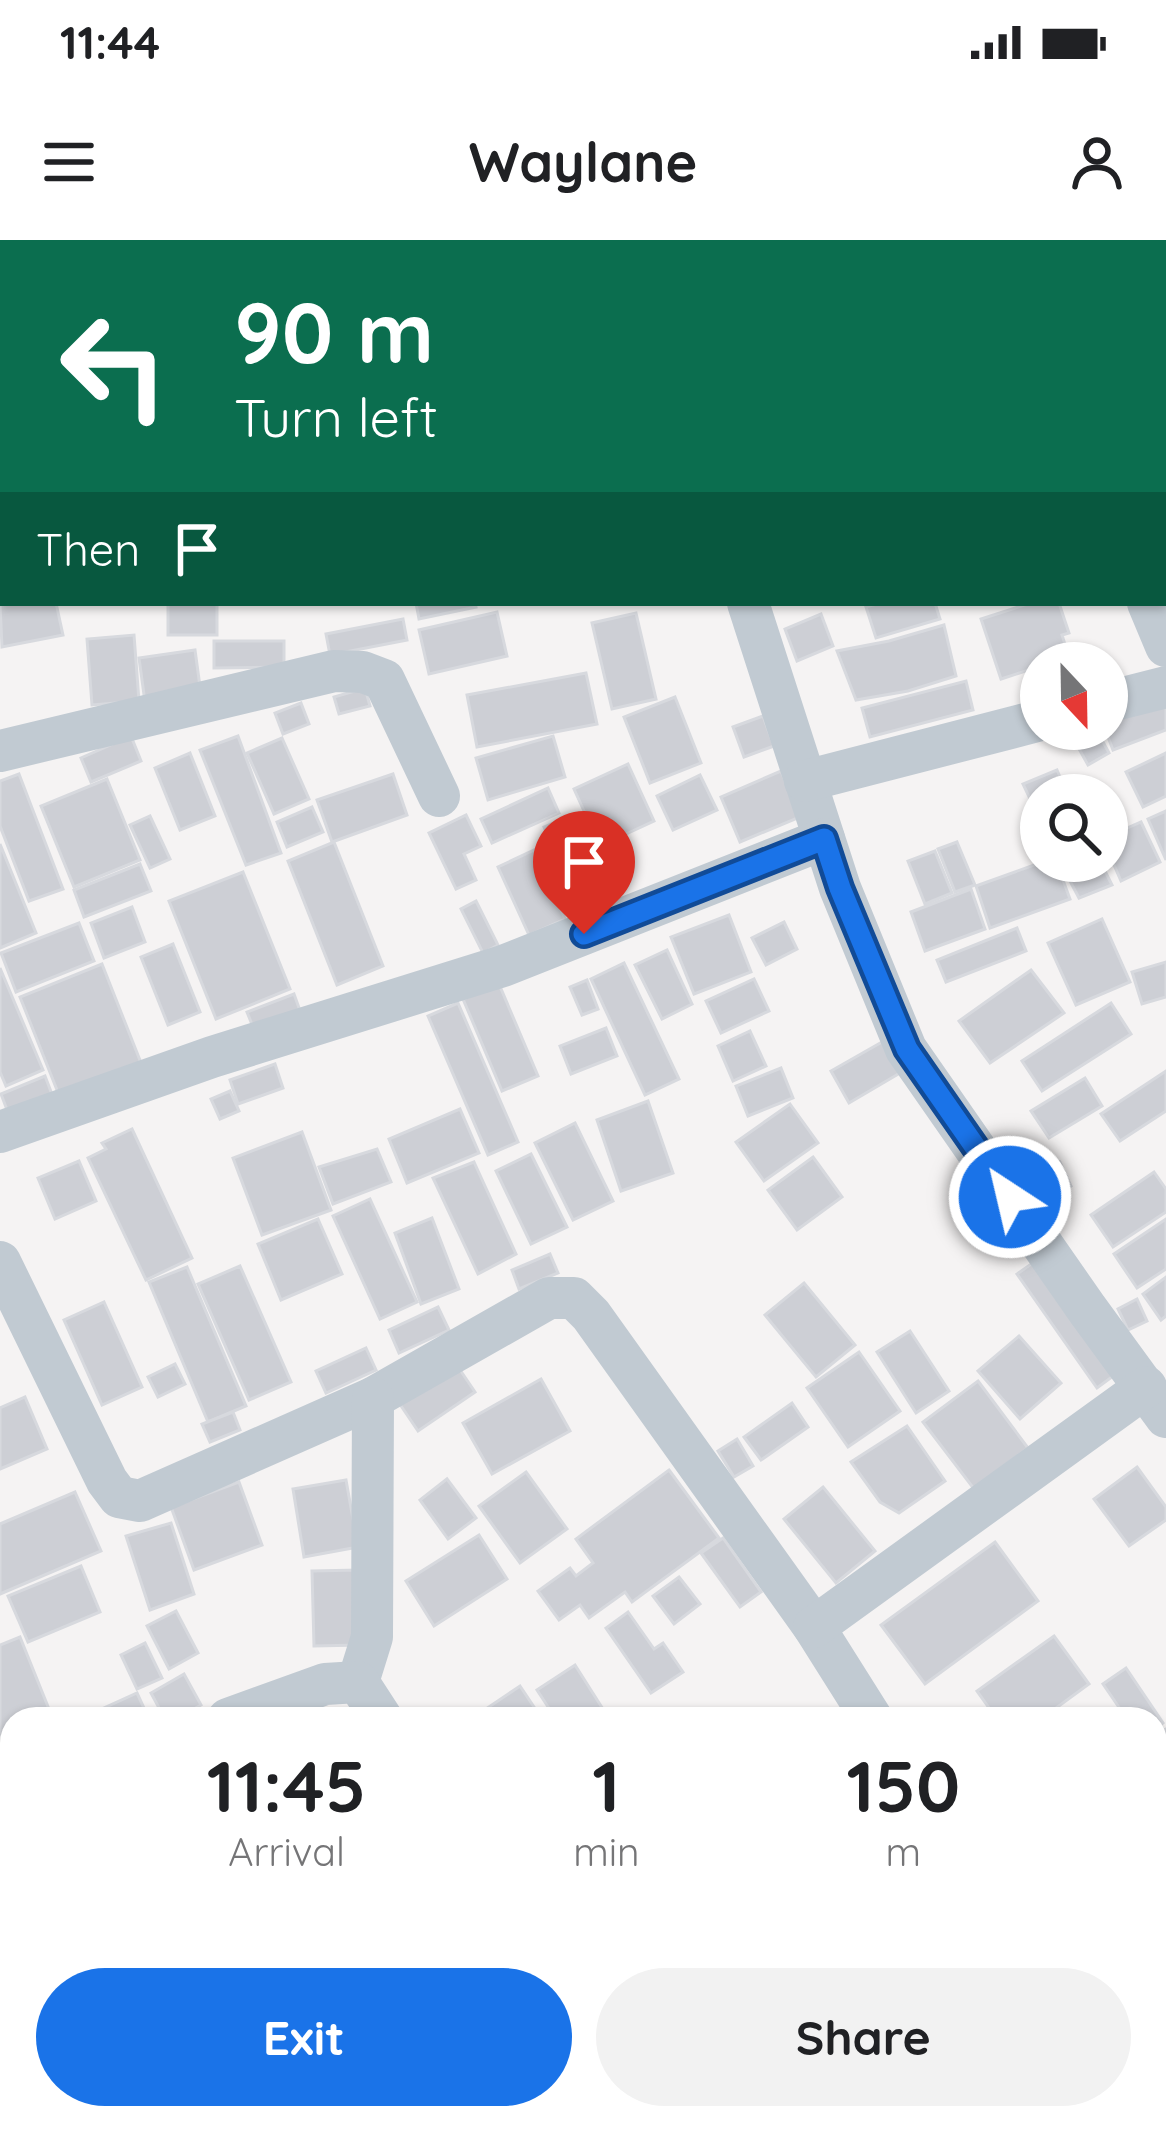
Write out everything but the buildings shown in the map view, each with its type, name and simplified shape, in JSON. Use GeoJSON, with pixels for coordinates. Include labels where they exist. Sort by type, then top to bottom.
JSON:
{"type":"FeatureCollection","features":[{"type":"Feature","properties":{"kind":"street"},"geometry":{"type":"LineString","coordinates":[[749,606],[840,888],[907,1049],[1156,1402],[814,1628]]}},
{"type":"Feature","properties":{"kind":"street"},"geometry":{"type":"LineString","coordinates":[[1149,606],[1166,646]]}},
{"type":"Feature","properties":{"kind":"street"},"geometry":{"type":"LineString","coordinates":[[0,751],[334,671],[363,672],[384,680],[439,796]]}},
{"type":"Feature","properties":{"kind":"street"},"geometry":{"type":"LineString","coordinates":[[1128,697],[1166,687]]}},
{"type":"Feature","properties":{"kind":"street"},"geometry":{"type":"LineString","coordinates":[[806,781],[1020,725]]}},
{"type":"Feature","properties":{"kind":"street"},"geometry":{"type":"LineString","coordinates":[[0,1132],[212,1057],[503,966],[824,839]]}},
{"type":"Feature","properties":{"kind":"street"},"geometry":{"type":"LineString","coordinates":[[0,1262],[107,1481],[119,1497],[140,1501],[373,1398],[549,1298],[574,1298],[592,1316],[814,1628],[864,1707]]}},
{"type":"Feature","properties":{"kind":"street"},"geometry":{"type":"LineString","coordinates":[[358,1682],[372,1637],[373,1398]]}},
{"type":"Feature","properties":{"kind":"street"},"geometry":{"type":"LineString","coordinates":[[261,1707],[325,1684],[358,1682]]}},
{"type":"Feature","properties":{"kind":"street"},"geometry":{"type":"LineString","coordinates":[[358,1682],[374,1707]]}},
{"type":"Feature","properties":{"kind":"route"},"geometry":{"type":"LineString","coordinates":[[584,934],[824,839],[907,1049],[1010,1197]]}}]}
